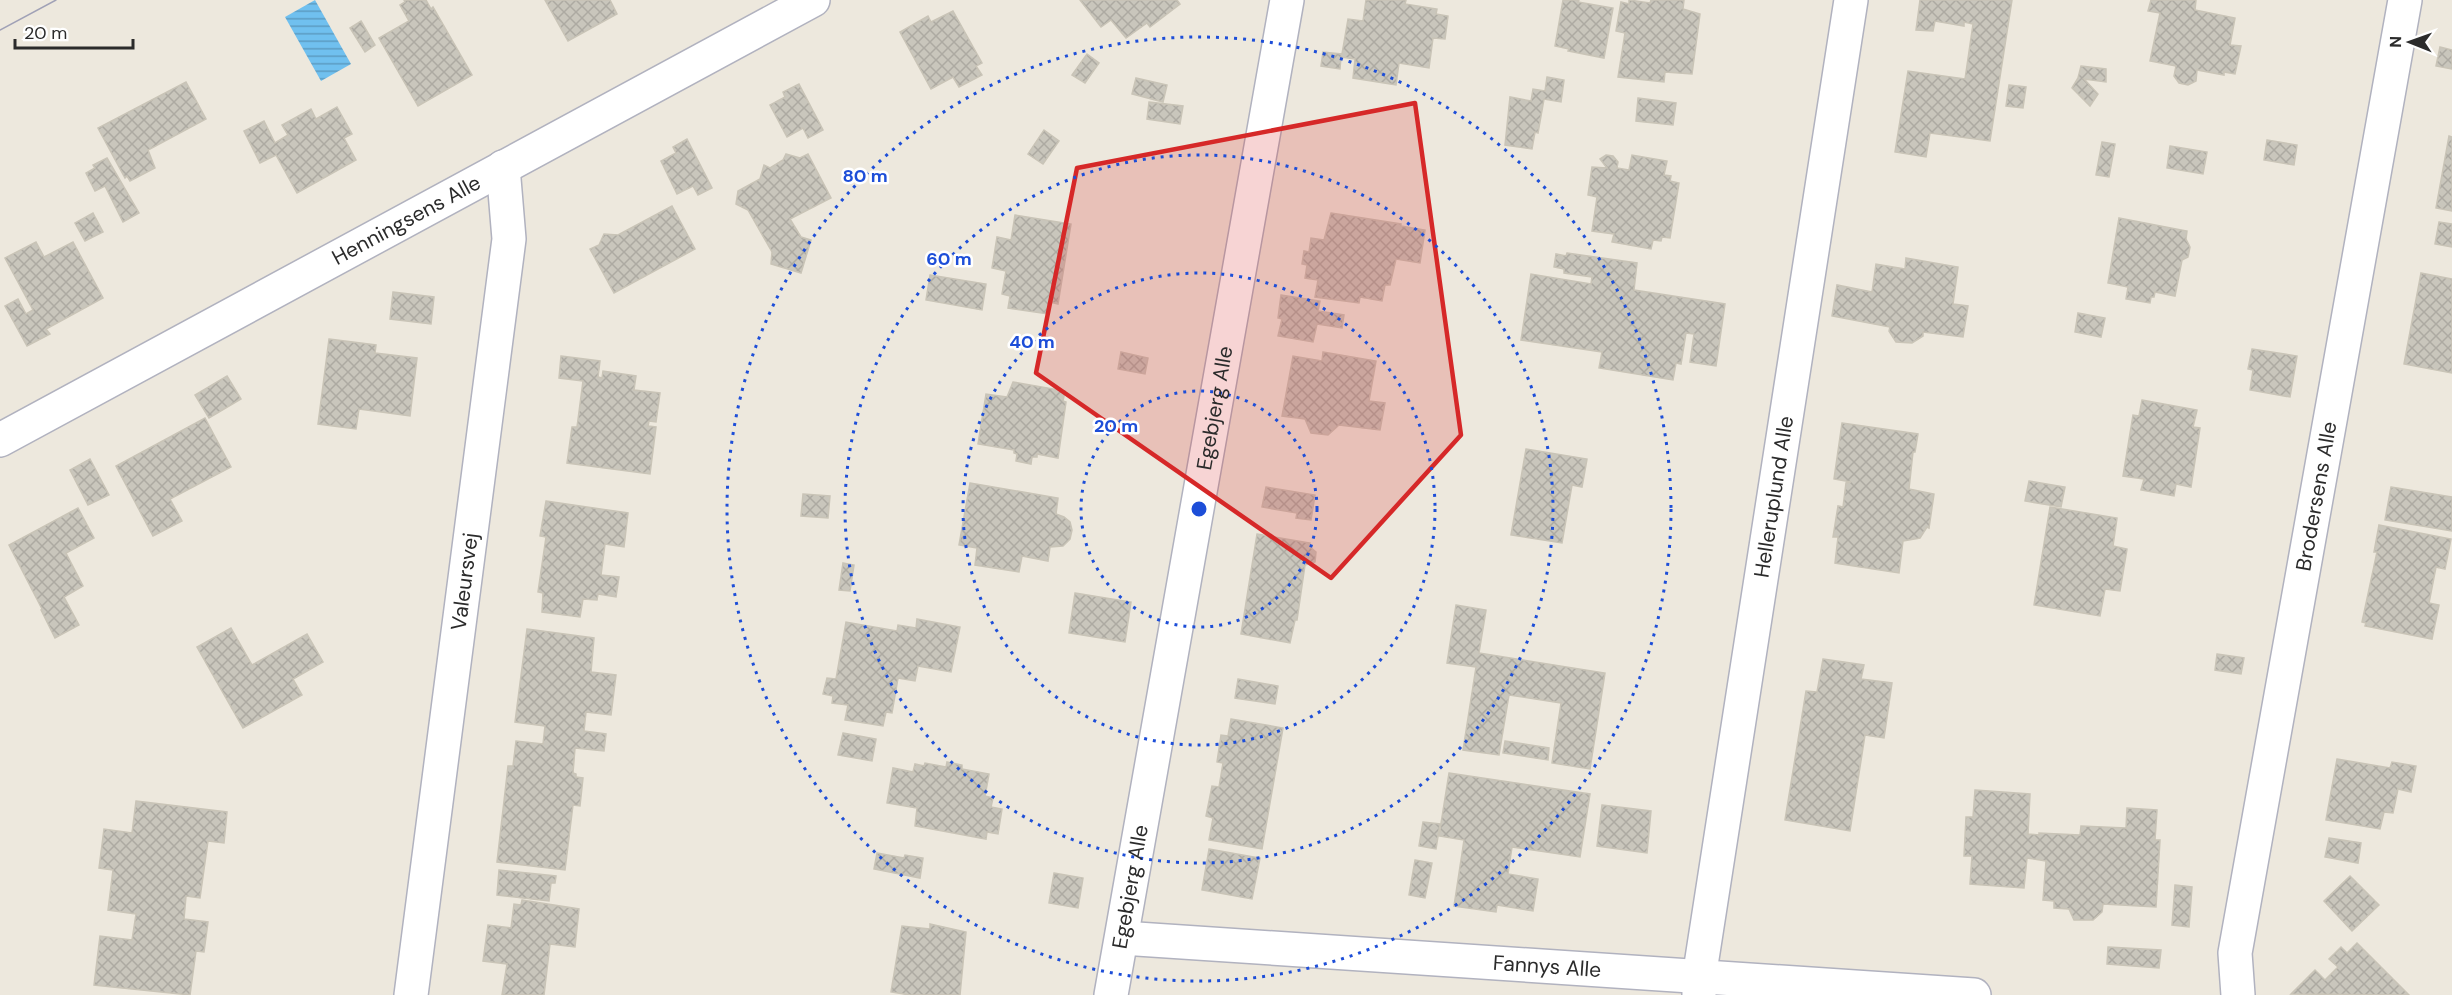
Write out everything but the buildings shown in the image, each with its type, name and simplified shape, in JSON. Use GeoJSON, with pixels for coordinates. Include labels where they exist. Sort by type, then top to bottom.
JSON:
{"type":"FeatureCollection","features":[{"type":"Feature","properties":{"kind":"street","name":"Henningsens Alle"},"geometry":{"type":"LineString","coordinates":[[0,440],[813,0]]}},
{"type":"Feature","properties":{"kind":"street","name":"Egebjerg Alle"},"geometry":{"type":"LineString","coordinates":[[1111,995],[1287,0]]}},
{"type":"Feature","properties":{"kind":"street","name":"Helleruplund Alle"},"geometry":{"type":"LineString","coordinates":[[1699,986],[1851,0]]}},
{"type":"Feature","properties":{"kind":"street","name":"Brodersens Alle"},"geometry":{"type":"LineString","coordinates":[[2238,995],[2235,952],[2406,0]]}},
{"type":"Feature","properties":{"kind":"street","name":"Valeursvej"},"geometry":{"type":"LineString","coordinates":[[411,995],[509,239],[503,167]]}},
{"type":"Feature","properties":{"kind":"street","name":"Fannys Alle"},"geometry":{"type":"LineString","coordinates":[[1122,938],[1699,986],[1974,995]]}},
{"type":"Feature","properties":{"kind":"highlighted area"},"geometry":{"type":"Polygon","coordinates":[[[1415,103],[1461,435],[1331,578],[1036,373],[1077,168],[1415,103]]]}},
{"type":"Feature","properties":{"kind":"water"},"geometry":{"type":"Polygon","coordinates":[[[315,0],[351,64],[321,81],[285,17],[315,0]]]}},
{"type":"Feature","properties":{"kind":"tram line"},"geometry":{"type":"LineString","coordinates":[[0,30],[56,0]]}}]}
